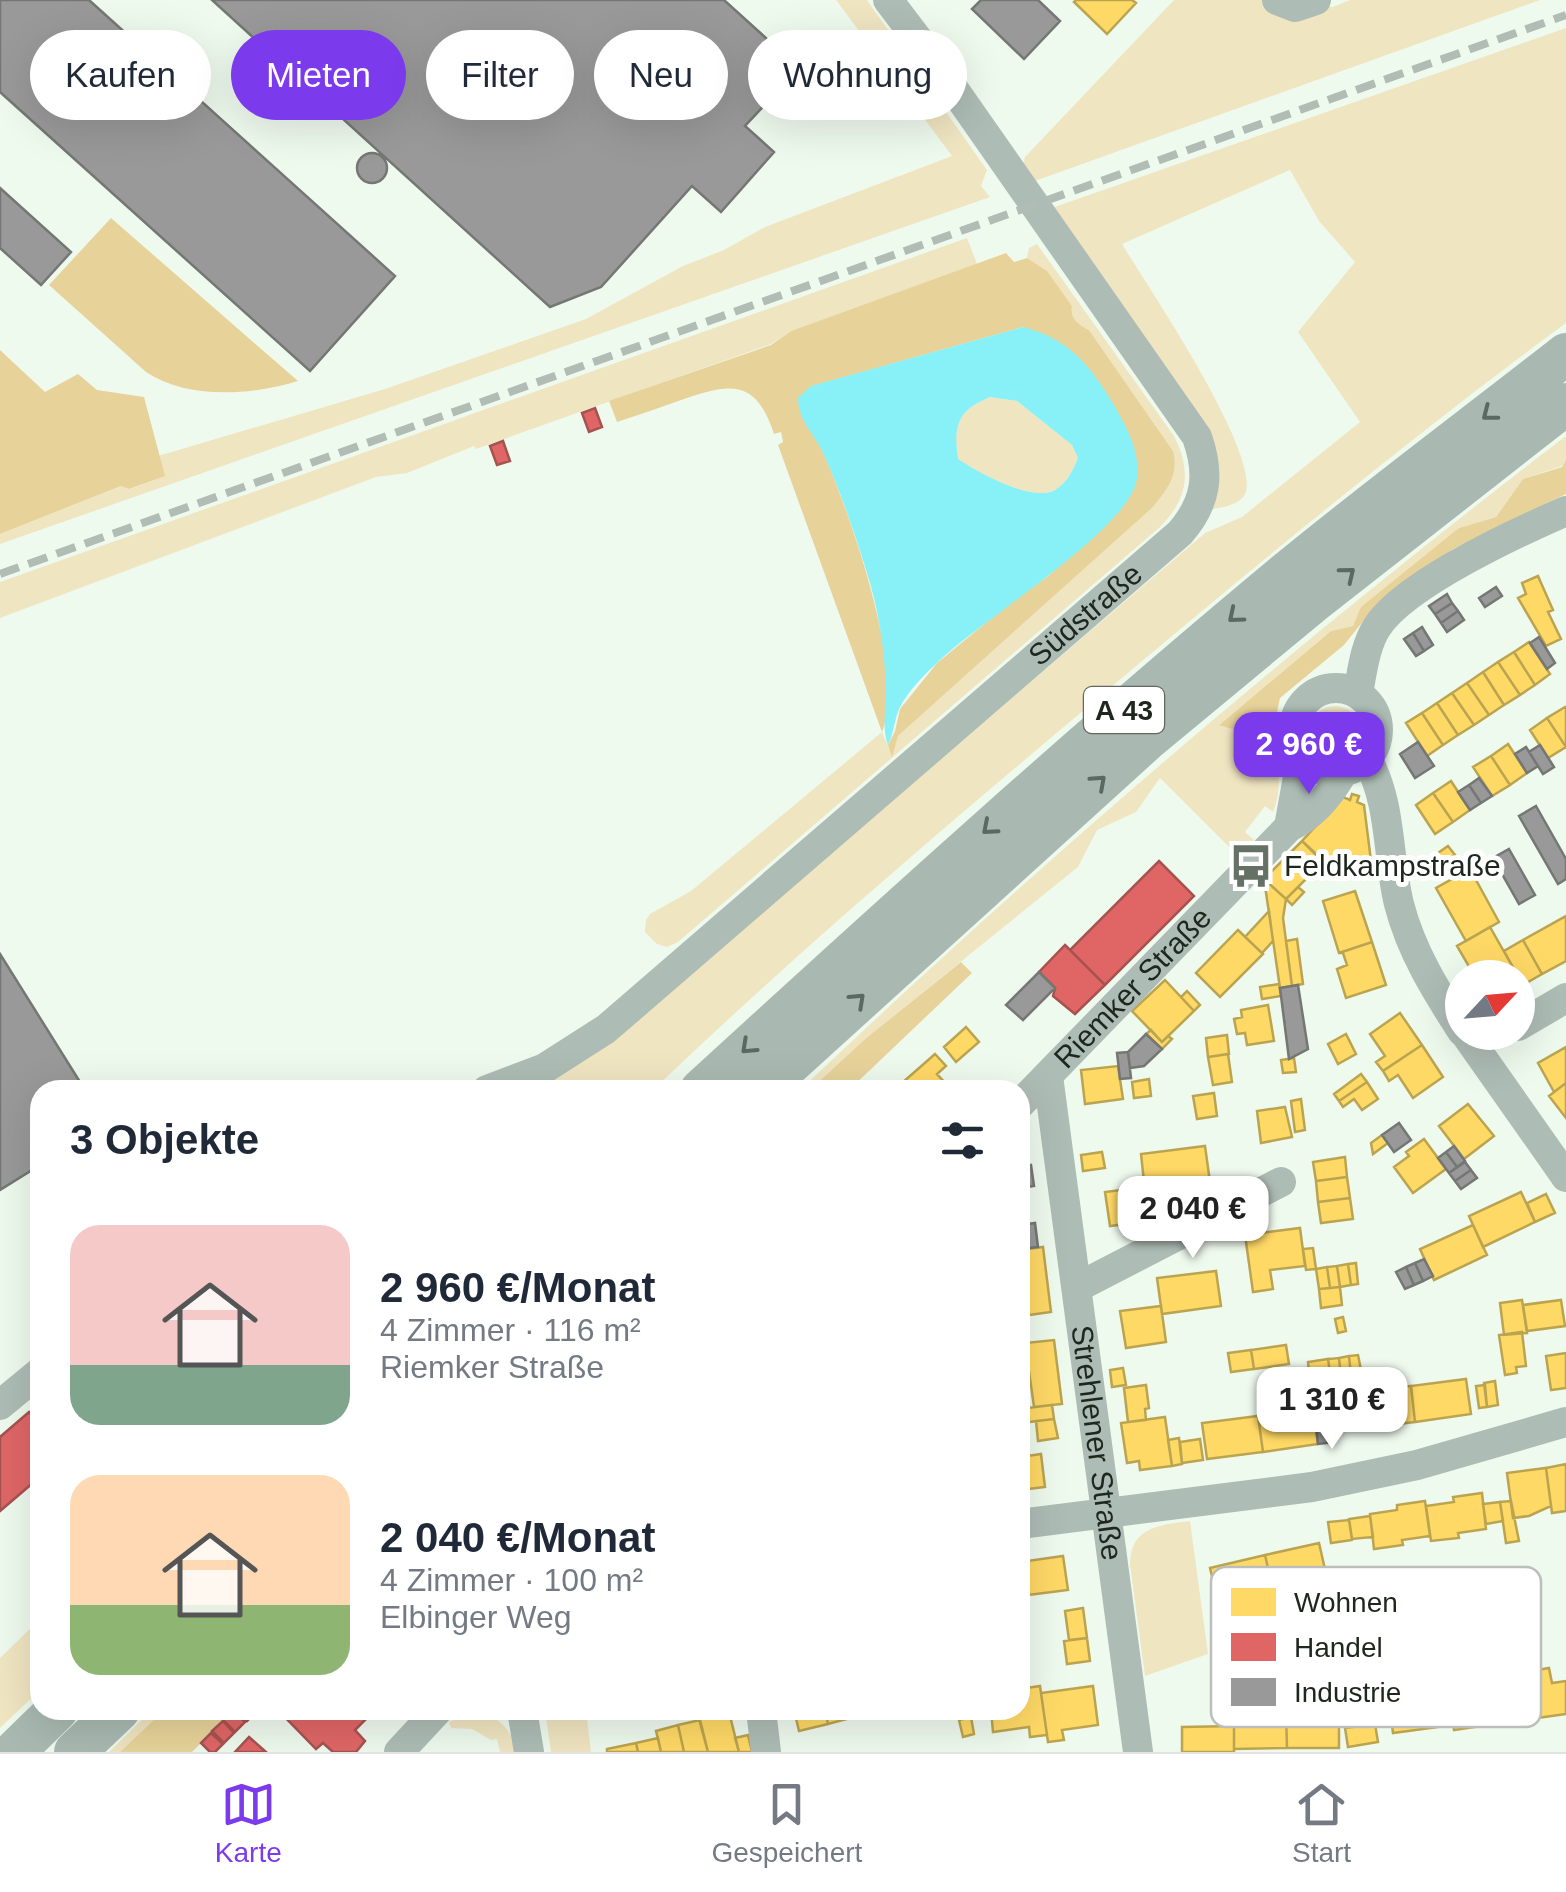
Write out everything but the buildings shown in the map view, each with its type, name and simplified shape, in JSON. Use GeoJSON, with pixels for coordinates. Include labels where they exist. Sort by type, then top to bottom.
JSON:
{"type":"FeatureCollection","features":[{"type":"Feature","properties":{"kind":"highway","name":"A 43"},"geometry":{"type":"LineString","coordinates":[[712,1080],[935,875],[1125,710],[1289,571],[1566,354]]}},
{"type":"Feature","properties":{"kind":"highway","name":"A 43"},"geometry":{"type":"LineString","coordinates":[[771,1080],[1149,738],[1328,590],[1566,404]]}},
{"type":"Feature","properties":{"kind":"highway"},"geometry":{"type":"LineString","coordinates":[[14,1752],[47,1720]]}},
{"type":"Feature","properties":{"kind":"highway"},"geometry":{"type":"LineString","coordinates":[[75,1752],[109,1720]]}},
{"type":"Feature","properties":{"kind":"street","name":"Südstraße"},"geometry":{"type":"LineString","coordinates":[[514,1080],[545,1068],[606,1028],[1180,533],[1203,497],[1207,478],[1197,436],[888,0]]}},
{"type":"Feature","properties":{"kind":"street"},"geometry":{"type":"LineString","coordinates":[[1277,0],[1295,7],[1316,0]]}},
{"type":"Feature","properties":{"kind":"street"},"geometry":{"type":"LineString","coordinates":[[1358,694],[1377,627],[1405,600],[1505,538],[1566,511]]}},
{"type":"Feature","properties":{"kind":"street"},"geometry":{"type":"LineString","coordinates":[[1325,688],[1342,688],[1358,694],[1376,717],[1375,746],[1355,765],[1328,772],[1313,766],[1294,740],[1299,708],[1310,695],[1325,688]]}},
{"type":"Feature","properties":{"kind":"street"},"geometry":{"type":"LineString","coordinates":[[1289,827],[1302,755]]}},
{"type":"Feature","properties":{"kind":"street"},"geometry":{"type":"LineString","coordinates":[[1355,765],[1378,780],[1399,902],[1409,937],[1445,1004]]}},
{"type":"Feature","properties":{"kind":"street","name":"Riemker Straße"},"geometry":{"type":"LineString","coordinates":[[1030,1094],[1289,827],[1321,804],[1355,765]]}},
{"type":"Feature","properties":{"kind":"street"},"geometry":{"type":"LineString","coordinates":[[1535,1016],[1566,998]]}},
{"type":"Feature","properties":{"kind":"street"},"geometry":{"type":"LineString","coordinates":[[1476,1050],[1566,1177]]}},
{"type":"Feature","properties":{"kind":"street","name":"Strehlener Straße"},"geometry":{"type":"LineString","coordinates":[[1048,1076],[1138,1752]]}},
{"type":"Feature","properties":{"kind":"street"},"geometry":{"type":"LineString","coordinates":[[1078,1287],[1282,1182]]}},
{"type":"Feature","properties":{"kind":"street"},"geometry":{"type":"LineString","coordinates":[[0,1405],[30,1380]]}},
{"type":"Feature","properties":{"kind":"street"},"geometry":{"type":"LineString","coordinates":[[1030,1523],[1312,1488],[1455,1455],[1566,1422]]}},
{"type":"Feature","properties":{"kind":"street"},"geometry":{"type":"LineString","coordinates":[[399,1752],[429,1720]]}},
{"type":"Feature","properties":{"kind":"street"},"geometry":{"type":"LineString","coordinates":[[762,1720],[766,1752]]}},
{"type":"Feature","properties":{"kind":"shaded area"},"geometry":{"type":"Polygon","coordinates":[[[836,0],[867,0],[888,30],[858,30],[836,0]]]}},
{"type":"Feature","properties":{"kind":"shaded area"},"geometry":{"type":"Polygon","coordinates":[[[1174,0],[1262,0],[1267,6],[1333,7],[1350,0],[1540,0],[1032,182],[1023,164],[1025,157],[1174,0]]]}},
{"type":"Feature","properties":{"kind":"shaded area"},"geometry":{"type":"Polygon","coordinates":[[[1566,28],[1566,323],[1380,466],[1138,664],[862,899],[664,1080],[539,1080],[621,1032],[1205,533],[1242,517],[1360,422],[1298,332],[1355,262],[1319,221],[1290,170],[1122,244],[1200,371],[1238,447],[1246,477],[1244,496],[1233,504],[1209,510],[1216,491],[1049,209],[1566,28]]]}},
{"type":"Feature","properties":{"kind":"shaded area"},"geometry":{"type":"Polygon","coordinates":[[[925,120],[952,120],[987,170],[981,186],[990,197],[0,544],[0,534],[121,486],[130,489],[164,476],[158,456],[385,389],[586,319],[765,227],[952,156],[925,120]]]}},
{"type":"Feature","properties":{"kind":"shaded area"},"geometry":{"type":"Polygon","coordinates":[[[111,218],[298,381],[241,392],[200,391],[162,381],[146,372],[49,285],[111,218]]]}},
{"type":"Feature","properties":{"kind":"shaded area"},"geometry":{"type":"Polygon","coordinates":[[[967,238],[977,264],[791,331],[771,344],[476,449],[474,446],[407,473],[376,477],[0,618],[0,582],[967,238]]]}},
{"type":"Feature","properties":{"kind":"shaded area"},"geometry":{"type":"Polygon","coordinates":[[[1037,244],[1174,436],[1185,473],[1177,506],[1160,527],[678,942],[667,947],[657,944],[645,932],[650,914],[691,891],[882,732],[892,755],[898,736],[1152,508],[1173,451],[1089,330],[1076,321],[1072,306],[1047,272],[1027,258],[1029,248],[1037,244]]]}},
{"type":"Feature","properties":{"kind":"shaded area"},"geometry":{"type":"Polygon","coordinates":[[[1006,253],[1014,262],[1027,258],[1047,271],[1072,306],[1076,321],[1089,330],[1173,451],[1173,475],[1152,508],[898,736],[892,757],[888,745],[900,709],[937,663],[1048,576],[1116,514],[1135,485],[1023,327],[812,386],[799,398],[806,422],[835,480],[872,593],[887,672],[888,705],[882,732],[778,445],[783,442],[781,432],[774,434],[759,403],[740,390],[715,390],[617,422],[609,401],[771,345],[791,331],[1006,253]]]}},
{"type":"Feature","properties":{"kind":"shaded area"},"geometry":{"type":"Polygon","coordinates":[[[0,350],[45,392],[78,374],[97,390],[144,397],[165,476],[129,489],[121,486],[0,534],[0,350]]]}},
{"type":"Feature","properties":{"kind":"shaded area"},"geometry":{"type":"Polygon","coordinates":[[[990,397],[1017,401],[1072,445],[1078,458],[1069,476],[1055,490],[1045,493],[1020,489],[957,459],[960,420],[971,407],[990,397]]]}},
{"type":"Feature","properties":{"kind":"shaded area"},"geometry":{"type":"Polygon","coordinates":[[[1566,436],[1566,460],[1562,466],[1523,479],[1496,517],[1459,528],[1353,626],[1331,631],[1220,724],[1266,732],[1276,717],[1277,800],[1273,812],[1265,806],[1245,832],[1254,840],[1238,856],[1160,778],[1136,812],[1097,830],[1078,867],[865,1039],[821,1080],[811,1080],[1079,835],[1466,513],[1566,436]]]}},
{"type":"Feature","properties":{"kind":"shaded area"},"geometry":{"type":"Polygon","coordinates":[[[1566,460],[1566,494],[1453,549],[1368,615],[1344,645],[1280,698],[1276,717],[1266,732],[1219,725],[1331,631],[1353,626],[1361,607],[1459,528],[1496,517],[1523,479],[1562,467],[1566,460]]]}},
{"type":"Feature","properties":{"kind":"shaded area"},"geometry":{"type":"Polygon","coordinates":[[[1335,706],[1352,713],[1359,730],[1352,747],[1335,754],[1318,747],[1311,730],[1318,713],[1335,706]]]}},
{"type":"Feature","properties":{"kind":"shaded area"},"geometry":{"type":"Polygon","coordinates":[[[961,962],[972,973],[860,1080],[821,1080],[961,962]]]}},
{"type":"Feature","properties":{"kind":"shaded area"},"geometry":{"type":"Polygon","coordinates":[[[1190,1521],[1208,1654],[1145,1676],[1131,1552],[1148,1530],[1190,1521]]]}},
{"type":"Feature","properties":{"kind":"shaded area"},"geometry":{"type":"Polygon","coordinates":[[[30,1629],[30,1700],[0,1728],[0,1658],[30,1629]]]}},
{"type":"Feature","properties":{"kind":"shaded area"},"geometry":{"type":"Polygon","coordinates":[[[142,1720],[154,1720],[120,1752],[109,1752],[142,1720]]]}},
{"type":"Feature","properties":{"kind":"shaded area"},"geometry":{"type":"Polygon","coordinates":[[[154,1720],[224,1720],[192,1752],[120,1752],[154,1720]]]}},
{"type":"Feature","properties":{"kind":"shaded area"},"geometry":{"type":"Polygon","coordinates":[[[497,1720],[510,1735],[517,1752],[500,1752],[497,1739],[491,1740],[472,1729],[451,1728],[449,1722],[497,1720]]]}},
{"type":"Feature","properties":{"kind":"shaded area"},"geometry":{"type":"Polygon","coordinates":[[[546,1720],[587,1720],[591,1752],[551,1752],[546,1720]]]}},
{"type":"Feature","properties":{"kind":"water"},"geometry":{"type":"Polygon","coordinates":[[[1023,327],[1051,337],[1083,361],[1126,427],[1137,460],[1136,483],[1105,526],[928,672],[902,703],[888,745],[885,670],[877,612],[841,496],[801,413],[798,398],[811,386],[1023,327]],[[990,397],[964,413],[957,428],[958,459],[1020,489],[1045,493],[1055,490],[1072,472],[1078,458],[1072,445],[1017,401],[990,397]]]}},
{"type":"Feature","properties":{"kind":"railway"},"geometry":{"type":"LineString","coordinates":[[0,574],[1566,15]]}},
{"type":"Feature","properties":{"kind":"place","name":"Feldkampstraße"},"geometry":{"type":"Point","coordinates":[1251,866]}}]}
